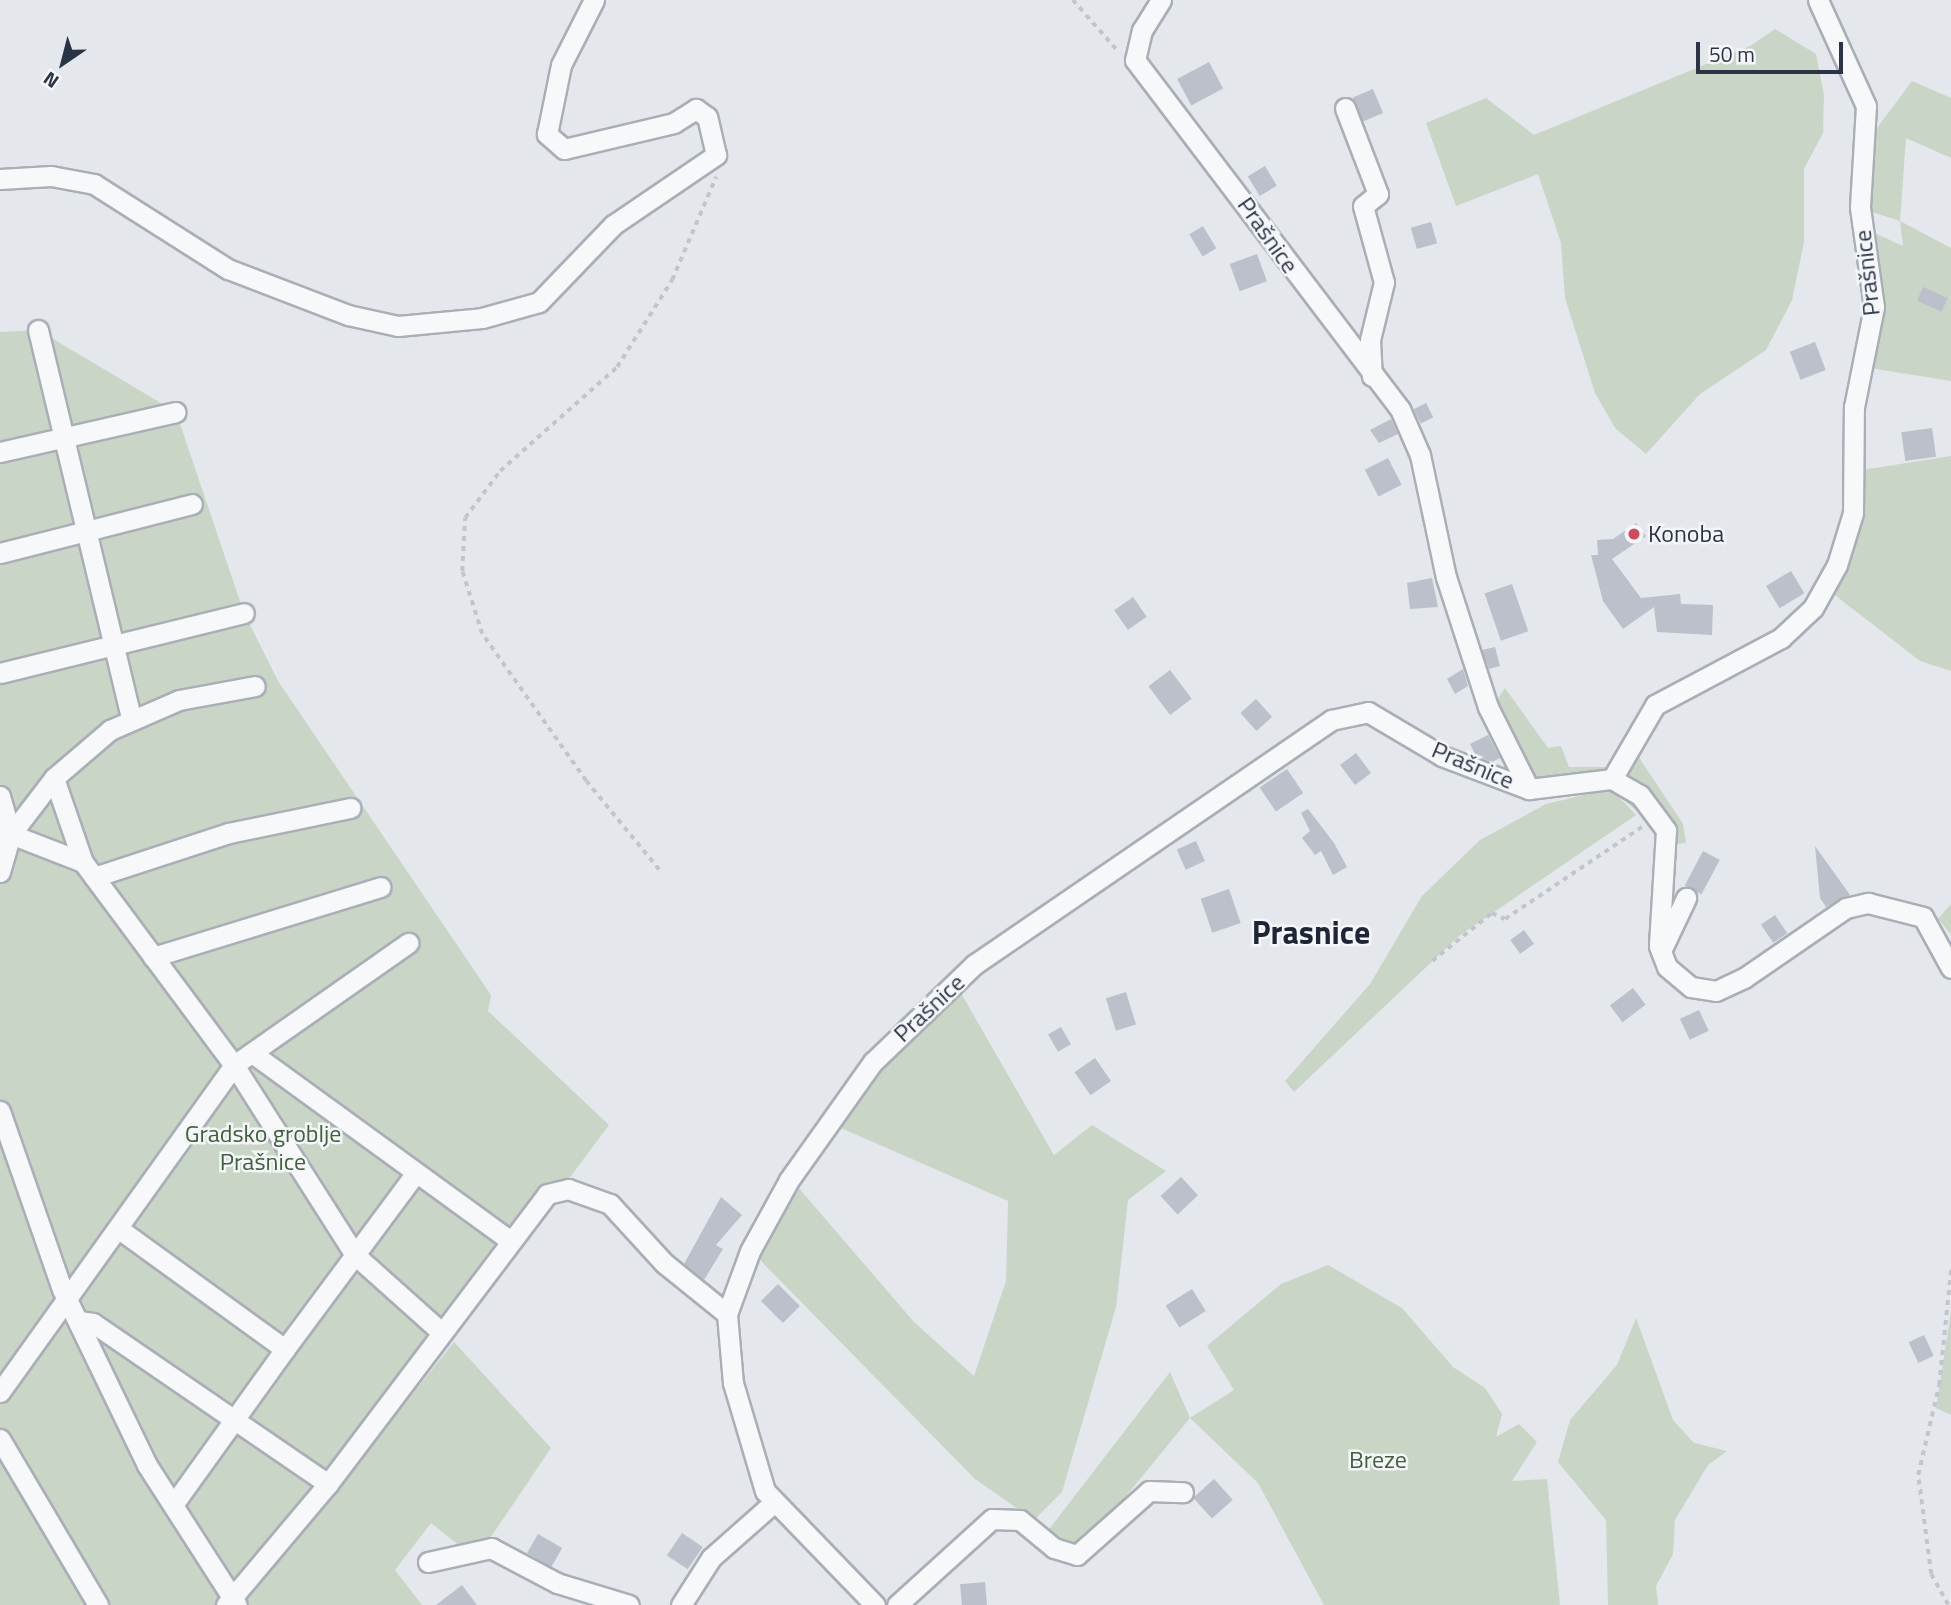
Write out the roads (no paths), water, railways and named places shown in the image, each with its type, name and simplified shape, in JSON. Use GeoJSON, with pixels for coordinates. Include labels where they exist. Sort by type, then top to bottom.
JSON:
{"type":"FeatureCollection","features":[{"type":"Feature","properties":{"kind":"street"},"geometry":{"type":"LineString","coordinates":[[0,179],[51,176],[94,184],[228,269],[348,315],[398,326],[482,318],[539,302],[604,233],[716,155],[707,117],[696,108],[674,123],[564,149],[547,134],[561,65],[594,0]]}},
{"type":"Feature","properties":{"kind":"street","name":"Prašnice"},"geometry":{"type":"LineString","coordinates":[[1161,0],[1142,30],[1135,60],[1372,377],[1400,408],[1420,455],[1446,577],[1488,707],[1529,789]]}},
{"type":"Feature","properties":{"kind":"street","name":"Prašnice"},"geometry":{"type":"LineString","coordinates":[[875,1605],[772,1504],[746,1438],[727,1314],[750,1251],[789,1180],[902,1031],[975,964],[1055,905],[1331,720],[1368,712],[1442,756],[1529,789],[1612,779],[1655,705],[1803,624],[1837,565],[1853,513],[1854,407],[1874,307],[1860,207],[1866,106],[1818,0]]}},
{"type":"Feature","properties":{"kind":"street"},"geometry":{"type":"LineString","coordinates":[[1345,108],[1378,194],[1363,206],[1384,282],[1370,340],[1372,377]]}},
{"type":"Feature","properties":{"kind":"street"},"geometry":{"type":"LineString","coordinates":[[38,330],[131,718]]}},
{"type":"Feature","properties":{"kind":"street"},"geometry":{"type":"LineString","coordinates":[[0,452],[63,434],[176,412]]}},
{"type":"Feature","properties":{"kind":"street"},"geometry":{"type":"LineString","coordinates":[[0,553],[192,504]]}},
{"type":"Feature","properties":{"kind":"street"},"geometry":{"type":"LineString","coordinates":[[0,673],[244,613]]}},
{"type":"Feature","properties":{"kind":"street"},"geometry":{"type":"LineString","coordinates":[[5,832],[54,778],[131,718],[178,700],[255,686]]}},
{"type":"Feature","properties":{"kind":"street"},"geometry":{"type":"LineString","coordinates":[[54,778],[89,870],[234,1065],[355,1255],[439,1330]]}},
{"type":"Feature","properties":{"kind":"street"},"geometry":{"type":"LineString","coordinates":[[1612,779],[1626,783],[1660,818],[1666,830],[1661,952],[1667,967],[1691,987],[1716,991],[1846,908],[1868,903],[1923,917],[1951,968]]}},
{"type":"Feature","properties":{"kind":"street"},"geometry":{"type":"LineString","coordinates":[[0,796],[5,832],[0,872]]}},
{"type":"Feature","properties":{"kind":"street"},"geometry":{"type":"LineString","coordinates":[[5,832],[89,870],[229,833],[350,808]]}},
{"type":"Feature","properties":{"kind":"street"},"geometry":{"type":"LineString","coordinates":[[153,957],[380,887]]}},
{"type":"Feature","properties":{"kind":"street"},"geometry":{"type":"LineString","coordinates":[[1661,952],[1686,898]]}},
{"type":"Feature","properties":{"kind":"street"},"geometry":{"type":"LineString","coordinates":[[0,1392],[69,1302],[234,1065],[408,943]]}},
{"type":"Feature","properties":{"kind":"street"},"geometry":{"type":"LineString","coordinates":[[252,1053],[414,1175],[508,1239]]}},
{"type":"Feature","properties":{"kind":"street"},"geometry":{"type":"LineString","coordinates":[[0,1111],[69,1302],[173,1505],[232,1603],[328,1484],[439,1330],[508,1239],[547,1194],[568,1189],[595,1196],[627,1219],[664,1263],[727,1314]]}},
{"type":"Feature","properties":{"kind":"street"},"geometry":{"type":"LineString","coordinates":[[173,1505],[414,1175]]}},
{"type":"Feature","properties":{"kind":"street"},"geometry":{"type":"LineString","coordinates":[[119,1229],[285,1349]]}},
{"type":"Feature","properties":{"kind":"street"},"geometry":{"type":"LineString","coordinates":[[79,1321],[93,1323],[328,1484]]}},
{"type":"Feature","properties":{"kind":"street"},"geometry":{"type":"LineString","coordinates":[[0,1439],[98,1605]]}},
{"type":"Feature","properties":{"kind":"street"},"geometry":{"type":"LineString","coordinates":[[897,1605],[992,1519],[1020,1520],[1054,1548],[1077,1555],[1150,1491],[1183,1492]]}},
{"type":"Feature","properties":{"kind":"street"},"geometry":{"type":"LineString","coordinates":[[681,1605],[710,1558],[772,1504]]}},
{"type":"Feature","properties":{"kind":"street"},"geometry":{"type":"LineString","coordinates":[[428,1562],[491,1548],[557,1583],[629,1605]]}},
{"type":"Feature","properties":{"kind":"place","name":"Konoba"},"geometry":{"type":"Point","coordinates":[1634,534]}},
{"type":"Feature","properties":{"kind":"district","name":"Prasnice"},"geometry":{"type":"Point","coordinates":[1311,932]}},
{"type":"Feature","properties":{"kind":"park label","name":"Gradsko groblje Prašnice"},"geometry":{"type":"Point","coordinates":[263,1148]}},
{"type":"Feature","properties":{"kind":"park label","name":"Breze"},"geometry":{"type":"Point","coordinates":[1378,1460]}}]}
